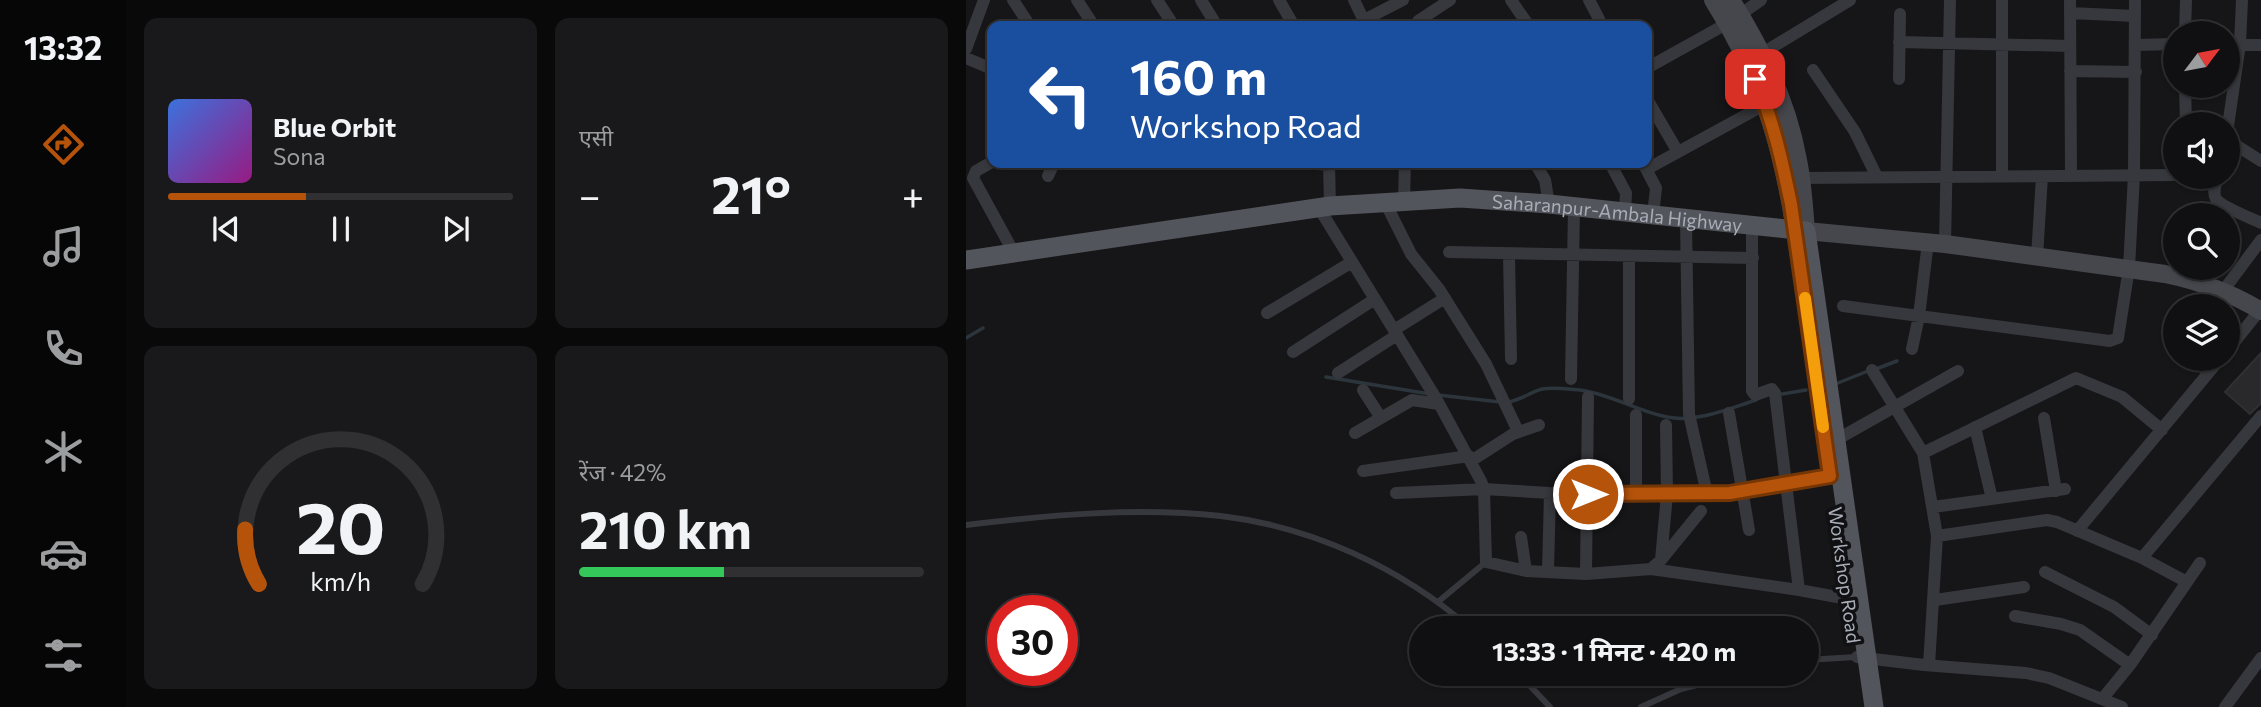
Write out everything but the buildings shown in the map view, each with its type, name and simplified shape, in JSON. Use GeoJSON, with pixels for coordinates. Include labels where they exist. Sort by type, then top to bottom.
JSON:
{"type":"FeatureCollection","features":[{"type":"Feature","properties":{"kind":"main road","name":"Workshop Road"},"geometry":{"type":"LineString","coordinates":[[1713,0],[1732,12],[1761,54],[1789,122],[1800,178],[1800,230],[1830,476],[1848,599],[1874,707]]}},
{"type":"Feature","properties":{"kind":"main road","name":"Workshop Road"},"geometry":{"type":"LineString","coordinates":[[1732,12],[1745,55],[1766,104],[1800,230],[1836,440],[1862,657],[1864,707]]}},
{"type":"Feature","properties":{"kind":"main road","name":"Saharanpur-Ambala Highway"},"geometry":{"type":"LineString","coordinates":[[966,260],[1325,207],[1460,198],[1549,204],[1936,243],[2129,268],[2192,280],[2223,290],[2261,310]]}},
{"type":"Feature","properties":{"kind":"street"},"geometry":{"type":"LineString","coordinates":[[966,49],[984,0]]}},
{"type":"Feature","properties":{"kind":"street"},"geometry":{"type":"LineString","coordinates":[[1013,0],[1027,21]]}},
{"type":"Feature","properties":{"kind":"street"},"geometry":{"type":"LineString","coordinates":[[1077,0],[1091,21]]}},
{"type":"Feature","properties":{"kind":"street"},"geometry":{"type":"LineString","coordinates":[[1157,0],[1171,21]]}},
{"type":"Feature","properties":{"kind":"street"},"geometry":{"type":"LineString","coordinates":[[1200,0],[1214,21]]}},
{"type":"Feature","properties":{"kind":"street"},"geometry":{"type":"LineString","coordinates":[[1279,0],[1291,21]]}},
{"type":"Feature","properties":{"kind":"street"},"geometry":{"type":"LineString","coordinates":[[1354,0],[1365,21]]}},
{"type":"Feature","properties":{"kind":"street"},"geometry":{"type":"LineString","coordinates":[[1369,21],[1402,0]]}},
{"type":"Feature","properties":{"kind":"street"},"geometry":{"type":"LineString","coordinates":[[1589,0],[1599,19]]}},
{"type":"Feature","properties":{"kind":"street"},"geometry":{"type":"LineString","coordinates":[[1652,65],[1732,12],[1760,0]]}},
{"type":"Feature","properties":{"kind":"street"},"geometry":{"type":"LineString","coordinates":[[1761,54],[1850,0]]}},
{"type":"Feature","properties":{"kind":"street"},"geometry":{"type":"LineString","coordinates":[[1912,349],[1936,243],[1947,177],[1950,0]]}},
{"type":"Feature","properties":{"kind":"street"},"geometry":{"type":"LineString","coordinates":[[2002,0],[2002,176]]}},
{"type":"Feature","properties":{"kind":"street"},"geometry":{"type":"LineString","coordinates":[[1843,306],[2115,341],[2120,335],[2129,268],[2134,175],[2135,0]]}},
{"type":"Feature","properties":{"kind":"street"},"geometry":{"type":"LineString","coordinates":[[2185,21],[2186,0]]}},
{"type":"Feature","properties":{"kind":"street"},"geometry":{"type":"LineString","coordinates":[[2238,21],[2242,0]]}},
{"type":"Feature","properties":{"kind":"street"},"geometry":{"type":"LineString","coordinates":[[1513,1],[1526,21]]}},
{"type":"Feature","properties":{"kind":"street"},"geometry":{"type":"LineString","coordinates":[[1418,21],[1443,2]]}},
{"type":"Feature","properties":{"kind":"street"},"geometry":{"type":"LineString","coordinates":[[2071,175],[2070,6],[2136,16]]}},
{"type":"Feature","properties":{"kind":"street"},"geometry":{"type":"LineString","coordinates":[[1899,79],[1900,13]]}},
{"type":"Feature","properties":{"kind":"street"},"geometry":{"type":"LineString","coordinates":[[1899,43],[2070,46]]}},
{"type":"Feature","properties":{"kind":"street"},"geometry":{"type":"LineString","coordinates":[[2136,45],[2163,44]]}},
{"type":"Feature","properties":{"kind":"street"},"geometry":{"type":"LineString","coordinates":[[2240,44],[2261,45]]}},
{"type":"Feature","properties":{"kind":"street"},"geometry":{"type":"LineString","coordinates":[[966,58],[987,67]]}},
{"type":"Feature","properties":{"kind":"street"},"geometry":{"type":"LineString","coordinates":[[1813,70],[1855,132],[1877,177]]}},
{"type":"Feature","properties":{"kind":"street"},"geometry":{"type":"LineString","coordinates":[[2070,71],[2136,72]]}},
{"type":"Feature","properties":{"kind":"street"},"geometry":{"type":"LineString","coordinates":[[1652,163],[1678,152],[1766,104]]}},
{"type":"Feature","properties":{"kind":"street"},"geometry":{"type":"LineString","coordinates":[[1652,108],[1678,152]]}},
{"type":"Feature","properties":{"kind":"street"},"geometry":{"type":"LineString","coordinates":[[2240,148],[2261,161]]}},
{"type":"Feature","properties":{"kind":"street"},"geometry":{"type":"LineString","coordinates":[[987,165],[976,171],[973,178],[1014,253]]}},
{"type":"Feature","properties":{"kind":"street"},"geometry":{"type":"LineString","coordinates":[[1048,176],[1052,168]]}},
{"type":"Feature","properties":{"kind":"street"},"geometry":{"type":"LineString","coordinates":[[1329,168],[1325,207],[1352,262],[1438,402],[1484,489],[1486,562],[1526,570],[1586,574],[1656,565],[1848,599]]}},
{"type":"Feature","properties":{"kind":"street"},"geometry":{"type":"LineString","coordinates":[[1404,168],[1395,201],[1411,254],[1445,298],[1486,364],[1518,432]]}},
{"type":"Feature","properties":{"kind":"street"},"geometry":{"type":"LineString","coordinates":[[1538,168],[1545,180],[1549,204]]}},
{"type":"Feature","properties":{"kind":"street"},"geometry":{"type":"LineString","coordinates":[[1613,168],[1626,193],[1625,212]]}},
{"type":"Feature","properties":{"kind":"street"},"geometry":{"type":"LineString","coordinates":[[1646,168],[1656,188],[1653,215]]}},
{"type":"Feature","properties":{"kind":"street"},"geometry":{"type":"LineString","coordinates":[[1800,178],[2163,175]]}},
{"type":"Feature","properties":{"kind":"street"},"geometry":{"type":"LineString","coordinates":[[2037,257],[2042,176]]}},
{"type":"Feature","properties":{"kind":"street"},"geometry":{"type":"LineString","coordinates":[[2214,189],[2215,197],[2221,203],[2261,223]]}},
{"type":"Feature","properties":{"kind":"street"},"geometry":{"type":"LineString","coordinates":[[1571,379],[1574,207]]}},
{"type":"Feature","properties":{"kind":"street"},"geometry":{"type":"LineString","coordinates":[[1686,219],[1690,418],[1707,494]]}},
{"type":"Feature","properties":{"kind":"street"},"geometry":{"type":"LineString","coordinates":[[1752,225],[1752,391],[1755,395],[1772,389],[1775,396],[1799,590]]}},
{"type":"Feature","properties":{"kind":"street"},"geometry":{"type":"LineString","coordinates":[[2223,290],[2261,240]]}},
{"type":"Feature","properties":{"kind":"street"},"geometry":{"type":"LineString","coordinates":[[1449,252],[1753,258]]}},
{"type":"Feature","properties":{"kind":"street"},"geometry":{"type":"LineString","coordinates":[[1510,255],[1511,359]]}},
{"type":"Feature","properties":{"kind":"street"},"geometry":{"type":"LineString","coordinates":[[1629,257],[1629,399]]}},
{"type":"Feature","properties":{"kind":"street"},"geometry":{"type":"LineString","coordinates":[[1267,313],[1352,262]]}},
{"type":"Feature","properties":{"kind":"street"},"geometry":{"type":"LineString","coordinates":[[1339,373],[1445,298]]}},
{"type":"Feature","properties":{"kind":"street"},"geometry":{"type":"LineString","coordinates":[[1293,352],[1375,299]]}},
{"type":"Feature","properties":{"kind":"street"},"geometry":{"type":"LineString","coordinates":[[2240,335],[2261,310]]}},
{"type":"Feature","properties":{"kind":"street"},"geometry":{"type":"LineString","coordinates":[[1872,370],[1923,453],[1937,536],[1929,665]]}},
{"type":"Feature","properties":{"kind":"street"},"geometry":{"type":"LineString","coordinates":[[1836,440],[1958,371]]}},
{"type":"Feature","properties":{"kind":"street"},"geometry":{"type":"LineString","coordinates":[[2077,531],[2210,371]]}},
{"type":"Feature","properties":{"kind":"street"},"geometry":{"type":"LineString","coordinates":[[1923,453],[2076,378],[2122,397],[2162,429]]}},
{"type":"Feature","properties":{"kind":"street"},"geometry":{"type":"LineString","coordinates":[[1363,390],[1381,418]]}},
{"type":"Feature","properties":{"kind":"street"},"geometry":{"type":"LineString","coordinates":[[1586,574],[1588,397]]}},
{"type":"Feature","properties":{"kind":"street"},"geometry":{"type":"LineString","coordinates":[[1355,433],[1412,400],[1438,402]]}},
{"type":"Feature","properties":{"kind":"street"},"geometry":{"type":"LineString","coordinates":[[1729,413],[1749,530]]}},
{"type":"Feature","properties":{"kind":"street"},"geometry":{"type":"LineString","coordinates":[[1636,415],[1636,494]]}},
{"type":"Feature","properties":{"kind":"street"},"geometry":{"type":"LineString","coordinates":[[2142,558],[2261,416]]}},
{"type":"Feature","properties":{"kind":"street"},"geometry":{"type":"LineString","coordinates":[[1933,507],[2060,490],[2044,418]]}},
{"type":"Feature","properties":{"kind":"street"},"geometry":{"type":"LineString","coordinates":[[1363,471],[1470,459],[1518,432],[1539,425]]}},
{"type":"Feature","properties":{"kind":"street"},"geometry":{"type":"LineString","coordinates":[[1656,565],[1667,494],[1666,425]]}},
{"type":"Feature","properties":{"kind":"street"},"geometry":{"type":"LineString","coordinates":[[1975,427],[1992,499]]}},
{"type":"Feature","properties":{"kind":"street"},"geometry":{"type":"LineString","coordinates":[[1396,493],[1484,489],[1588,494],[1707,494],[1830,476]]}},
{"type":"Feature","properties":{"kind":"street"},"geometry":{"type":"LineString","coordinates":[[1548,572],[1550,492]]}},
{"type":"Feature","properties":{"kind":"street"},"geometry":{"type":"LineString","coordinates":[[1656,565],[1701,511]]}},
{"type":"Feature","properties":{"kind":"street"},"geometry":{"type":"LineString","coordinates":[[1937,536],[2047,520],[2142,558],[2187,582]]}},
{"type":"Feature","properties":{"kind":"street"},"geometry":{"type":"LineString","coordinates":[[1521,537],[1526,570]]}},
{"type":"Feature","properties":{"kind":"street"},"geometry":{"type":"LineString","coordinates":[[2102,698],[2130,666],[2200,563]]}},
{"type":"Feature","properties":{"kind":"street"},"geometry":{"type":"LineString","coordinates":[[2045,572],[2114,607],[2152,635]]}},
{"type":"Feature","properties":{"kind":"street"},"geometry":{"type":"LineString","coordinates":[[1935,600],[2024,587]]}},
{"type":"Feature","properties":{"kind":"street"},"geometry":{"type":"LineString","coordinates":[[2015,616],[2080,630],[2130,666]]}},
{"type":"Feature","properties":{"kind":"street"},"geometry":{"type":"LineString","coordinates":[[1862,657],[2026,673],[2049,678],[2122,707]]}},
{"type":"Feature","properties":{"kind":"street"},"geometry":{"type":"LineString","coordinates":[[2225,707],[2261,658]]}},
{"type":"Feature","properties":{"kind":"lane"},"geometry":{"type":"LineString","coordinates":[[966,525],[1124,512],[1222,516],[1293,530],[1371,560],[1439,601],[1456,616]]}},
{"type":"Feature","properties":{"kind":"lane"},"geometry":{"type":"LineString","coordinates":[[1439,601],[1486,562]]}},
{"type":"Feature","properties":{"kind":"lane"},"geometry":{"type":"LineString","coordinates":[[1819,659],[1862,657]]}},
{"type":"Feature","properties":{"kind":"lane"},"geometry":{"type":"LineString","coordinates":[[1531,686],[1550,707]]}},
{"type":"Feature","properties":{"kind":"lane"},"geometry":{"type":"LineString","coordinates":[[1640,707],[1693,686]]}},
{"type":"Feature","properties":{"kind":"waterway"},"geometry":{"type":"LineString","coordinates":[[966,338],[983,328]]}},
{"type":"Feature","properties":{"kind":"waterway"},"geometry":{"type":"LineString","coordinates":[[1876,369],[1897,361]]}},
{"type":"Feature","properties":{"kind":"waterway"},"geometry":{"type":"LineString","coordinates":[[1838,383],[1868,371]]}},
{"type":"Feature","properties":{"kind":"waterway"},"geometry":{"type":"LineString","coordinates":[[1326,377],[1430,394]]}},
{"type":"Feature","properties":{"kind":"waterway"},"geometry":{"type":"LineString","coordinates":[[1507,402],[1542,389],[1580,390],[1667,417],[1689,418],[1712,414],[1756,400]]}},
{"type":"Feature","properties":{"kind":"waterway"},"geometry":{"type":"LineString","coordinates":[[1777,395],[1806,390]]}},
{"type":"Feature","properties":{"kind":"waterway"},"geometry":{"type":"LineString","coordinates":[[1438,395],[1500,402]]}},
{"type":"Feature","properties":{"kind":"slow traffic"},"geometry":{"type":"LineString","coordinates":[[1805,298],[1823,427]]}},
{"type":"Feature","properties":{"kind":"route"},"geometry":{"type":"LineString","coordinates":[[1588,494],[1730,493],[1830,476],[1791,204],[1766,104],[1755,79]]}}]}
